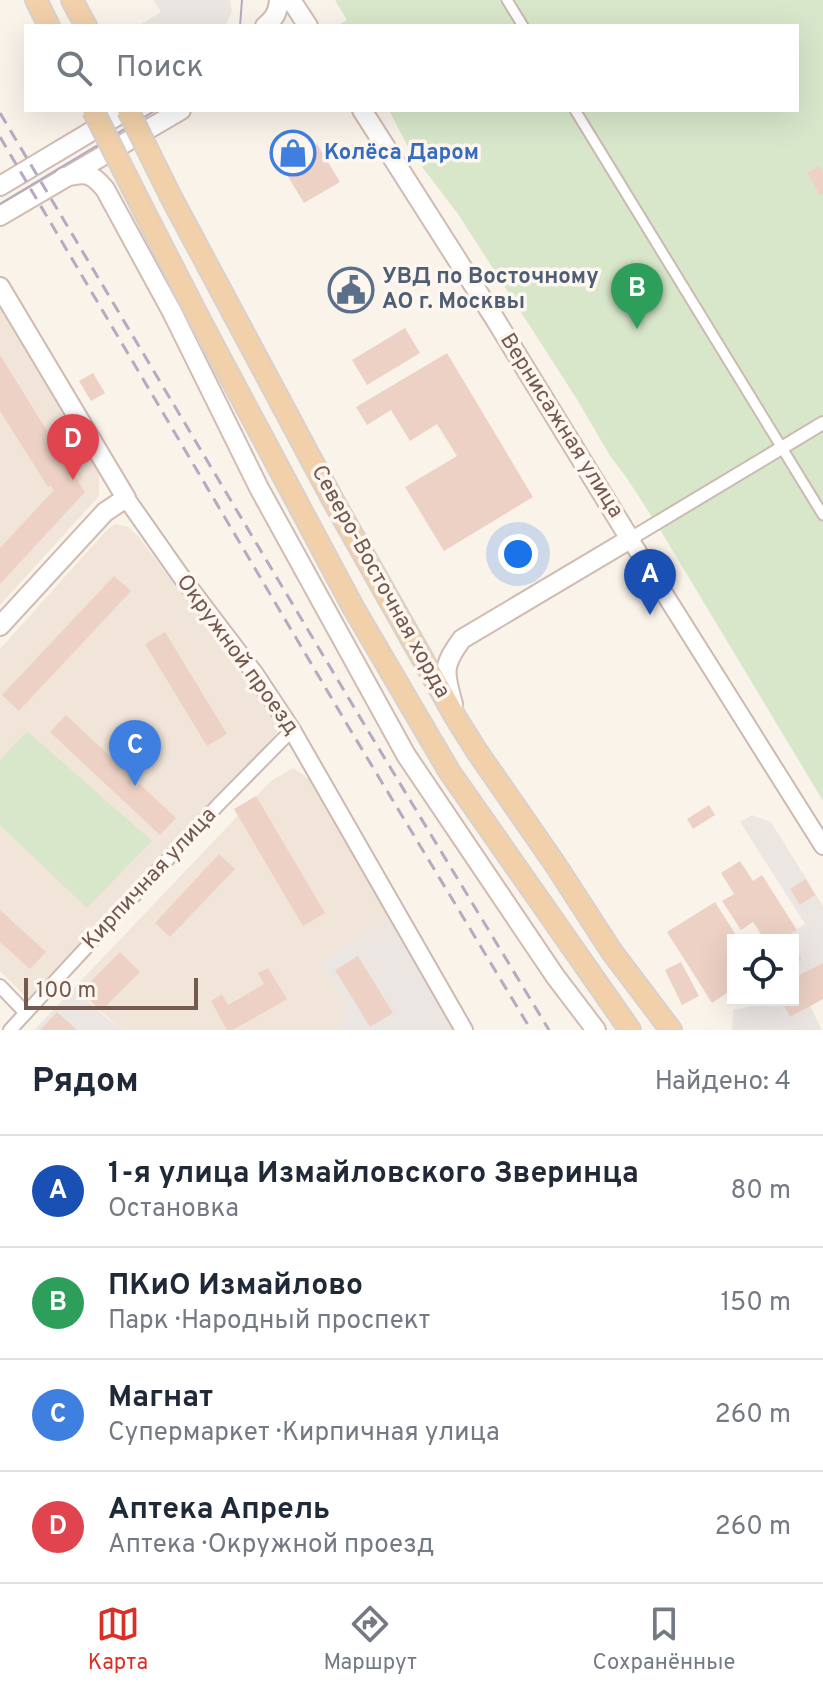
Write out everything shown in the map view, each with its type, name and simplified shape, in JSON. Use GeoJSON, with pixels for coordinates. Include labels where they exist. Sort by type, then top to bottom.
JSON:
{"type":"FeatureCollection","features":[{"type":"Feature","properties":{"kind":"main road"},"geometry":{"type":"LineString","coordinates":[[36,0],[48,24]]}},
{"type":"Feature","properties":{"kind":"main road"},"geometry":{"type":"LineString","coordinates":[[72,0],[85,24]]}},
{"type":"Feature","properties":{"kind":"main road"},"geometry":{"type":"LineString","coordinates":[[267,24],[276,17],[279,0]]}},
{"type":"Feature","properties":{"kind":"main road"},"geometry":{"type":"LineString","coordinates":[[291,0],[307,24]]}},
{"type":"Feature","properties":{"kind":"main road","name":"Северо-Восточная хорда"},"geometry":{"type":"LineString","coordinates":[[94,112],[332,569],[441,757],[630,1030]]}},
{"type":"Feature","properties":{"kind":"main road"},"geometry":{"type":"LineString","coordinates":[[0,186],[124,112]]}},
{"type":"Feature","properties":{"kind":"main road","name":"Северо-Восточная хорда"},"geometry":{"type":"LineString","coordinates":[[128,112],[334,502],[456,718],[612,952],[671,1030]]}},
{"type":"Feature","properties":{"kind":"main road"},"geometry":{"type":"LineString","coordinates":[[0,216],[177,112]]}},
{"type":"Feature","properties":{"kind":"main road","name":"Вернисажная улица"},"geometry":{"type":"LineString","coordinates":[[363,112],[630,539]]}},
{"type":"Feature","properties":{"kind":"main road"},"geometry":{"type":"LineString","coordinates":[[64,177],[88,174],[105,189],[172,312],[259,488],[406,755],[555,976],[596,1030]]}},
{"type":"Feature","properties":{"kind":"main road","name":"Окружной проезд"},"geometry":{"type":"LineString","coordinates":[[0,287],[126,498]]}},
{"type":"Feature","properties":{"kind":"main road"},"geometry":{"type":"LineString","coordinates":[[0,626],[105,512],[126,498]]}},
{"type":"Feature","properties":{"kind":"main road"},"geometry":{"type":"LineString","coordinates":[[456,718],[446,670],[450,656],[462,639],[630,539]]}},
{"type":"Feature","properties":{"kind":"street"},"geometry":{"type":"LineString","coordinates":[[507,0],[522,24]]}},
{"type":"Feature","properties":{"kind":"street"},"geometry":{"type":"LineString","coordinates":[[576,112],[823,515]]}},
{"type":"Feature","properties":{"kind":"street"},"geometry":{"type":"LineString","coordinates":[[823,423],[630,539],[823,846]]}},
{"type":"Feature","properties":{"kind":"street","name":"Окружной проезд"},"geometry":{"type":"LineString","coordinates":[[126,498],[255,674],[292,730],[464,1030]]}},
{"type":"Feature","properties":{"kind":"street","name":"Кирпичная улица"},"geometry":{"type":"LineString","coordinates":[[10,1030],[218,805],[292,730]]}},
{"type":"Feature","properties":{"kind":"street"},"geometry":{"type":"LineString","coordinates":[[0,986],[26,1013]]}},
{"type":"Feature","properties":{"kind":"shaded area"},"geometry":{"type":"Polygon","coordinates":[[[153,0],[230,0],[232,11],[226,24],[141,24],[161,12],[153,0]]]}},
{"type":"Feature","properties":{"kind":"shaded area"},"geometry":{"type":"Polygon","coordinates":[[[0,307],[99,474],[99,496],[0,605],[0,307]]]}},
{"type":"Feature","properties":{"kind":"shaded area"},"geometry":{"type":"Polygon","coordinates":[[[115,524],[128,527],[138,536],[278,723],[277,733],[30,996],[24,995],[0,971],[0,649],[115,524]]]}},
{"type":"Feature","properties":{"kind":"shaded area"},"geometry":{"type":"Polygon","coordinates":[[[293,768],[309,779],[390,918],[320,962],[347,1006],[339,1030],[122,1030],[74,988],[271,781],[293,768]]]}},
{"type":"Feature","properties":{"kind":"shaded area"},"geometry":{"type":"Polygon","coordinates":[[[752,815],[771,822],[823,906],[823,963],[799,975],[799,962],[802,960],[799,955],[799,934],[790,934],[805,924],[740,822],[752,815]]]}},
{"type":"Feature","properties":{"kind":"shaded area"},"geometry":{"type":"Polygon","coordinates":[[[390,918],[455,1030],[339,1030],[347,1006],[320,962],[390,918]]]}},
{"type":"Feature","properties":{"kind":"shaded area"},"geometry":{"type":"Polygon","coordinates":[[[74,988],[104,1016],[122,1030],[34,1030],[74,988]]]}},
{"type":"Feature","properties":{"kind":"shaded area"},"geometry":{"type":"Polygon","coordinates":[[[751,1006],[784,1006],[790,1017],[810,1006],[822,1030],[732,1030],[733,1010],[751,1006]]]}},
{"type":"Feature","properties":{"kind":"green space"},"geometry":{"type":"Polygon","coordinates":[[[335,0],[823,0],[823,801],[656,523],[610,456],[458,214],[410,151],[390,112],[799,112],[799,24],[340,24],[347,20],[335,0]]]}},
{"type":"Feature","properties":{"kind":"green space"},"geometry":{"type":"Polygon","coordinates":[[[27,731],[152,841],[87,908],[0,825],[0,760],[27,731]]]}},
{"type":"Feature","properties":{"kind":"building"},"geometry":{"type":"Polygon","coordinates":[[[302,132],[312,148],[317,144],[340,182],[304,203],[272,150],[302,132]]]}},
{"type":"Feature","properties":{"kind":"building"},"geometry":{"type":"Polygon","coordinates":[[[819,166],[823,172],[823,193],[820,195],[807,173],[819,166]]]}},
{"type":"Feature","properties":{"kind":"building"},"geometry":{"type":"Polygon","coordinates":[[[405,328],[420,353],[367,385],[352,360],[405,328]]]}},
{"type":"Feature","properties":{"kind":"building"},"geometry":{"type":"Polygon","coordinates":[[[447,353],[533,497],[444,551],[405,487],[457,456],[437,424],[410,441],[391,410],[367,425],[356,407],[447,353]]]}},
{"type":"Feature","properties":{"kind":"building"},"geometry":{"type":"Polygon","coordinates":[[[0,355],[85,492],[0,584],[0,548],[54,490],[48,487],[0,411],[0,355]]]}},
{"type":"Feature","properties":{"kind":"building"},"geometry":{"type":"Polygon","coordinates":[[[93,373],[105,393],[91,401],[79,381],[93,373]]]}},
{"type":"Feature","properties":{"kind":"building"},"geometry":{"type":"Polygon","coordinates":[[[114,576],[131,591],[19,711],[2,695],[114,576]]]}},
{"type":"Feature","properties":{"kind":"building"},"geometry":{"type":"Polygon","coordinates":[[[165,632],[227,734],[207,746],[145,644],[165,632]]]}},
{"type":"Feature","properties":{"kind":"building"},"geometry":{"type":"Polygon","coordinates":[[[66,715],[176,818],[160,835],[50,732],[66,715]]]}},
{"type":"Feature","properties":{"kind":"building"},"geometry":{"type":"Polygon","coordinates":[[[256,796],[325,913],[303,926],[234,809],[256,796]]]}},
{"type":"Feature","properties":{"kind":"building"},"geometry":{"type":"Polygon","coordinates":[[[709,805],[715,815],[693,829],[687,819],[709,805]]]}},
{"type":"Feature","properties":{"kind":"building"},"geometry":{"type":"Polygon","coordinates":[[[219,854],[235,869],[170,937],[155,923],[219,854]]]}},
{"type":"Feature","properties":{"kind":"building"},"geometry":{"type":"Polygon","coordinates":[[[740,861],[753,881],[762,875],[797,930],[790,934],[761,934],[753,922],[741,930],[722,901],[734,894],[721,873],[740,861]]]}},
{"type":"Feature","properties":{"kind":"building"},"geometry":{"type":"Polygon","coordinates":[[[806,879],[815,895],[800,905],[790,889],[806,879]]]}},
{"type":"Feature","properties":{"kind":"building"},"geometry":{"type":"Polygon","coordinates":[[[715,902],[735,934],[727,934],[727,993],[712,1003],[667,932],[715,902]]]}},
{"type":"Feature","properties":{"kind":"building"},"geometry":{"type":"Polygon","coordinates":[[[0,910],[46,952],[30,969],[0,942],[0,910]]]}},
{"type":"Feature","properties":{"kind":"building"},"geometry":{"type":"Polygon","coordinates":[[[120,952],[140,972],[101,1011],[81,991],[120,952]]]}},
{"type":"Feature","properties":{"kind":"building"},"geometry":{"type":"Polygon","coordinates":[[[358,956],[393,1013],[370,1027],[335,970],[358,956]]]}},
{"type":"Feature","properties":{"kind":"building"},"geometry":{"type":"Polygon","coordinates":[[[681,962],[699,996],[682,1005],[665,970],[681,962]]]}},
{"type":"Feature","properties":{"kind":"building"},"geometry":{"type":"Polygon","coordinates":[[[823,963],[823,999],[790,1017],[784,1006],[799,1006],[799,975],[823,963]]]}},
{"type":"Feature","properties":{"kind":"building"},"geometry":{"type":"Polygon","coordinates":[[[268,968],[287,999],[233,1030],[227,1030],[211,1001],[222,994],[228,1005],[264,984],[258,973],[268,968]]]}},
{"type":"Feature","properties":{"kind":"building"},"geometry":{"type":"Polygon","coordinates":[[[57,1012],[77,1030],[40,1030],[57,1012]]]}},
{"type":"Feature","properties":{"kind":"tram line"},"geometry":{"type":"LineString","coordinates":[[240,24],[242,0]]}},
{"type":"Feature","properties":{"kind":"tram line"},"geometry":{"type":"LineString","coordinates":[[0,204],[153,112]]}},
{"type":"Feature","properties":{"kind":"railway"},"geometry":{"type":"LineString","coordinates":[[0,113],[549,1030]]}},
{"type":"Feature","properties":{"kind":"railway"},"geometry":{"type":"LineString","coordinates":[[0,137],[531,1030]]}},
{"type":"Feature","properties":{"kind":"place","name":"Колёса Даром"},"geometry":{"type":"Point","coordinates":[293,153]}},
{"type":"Feature","properties":{"kind":"place","name":"УВД по Восточному АО г. Москвы"},"geometry":{"type":"Point","coordinates":[351,290]}},
{"type":"Feature","properties":{"kind":"place","name":"ПКиО Измайлово"},"geometry":{"type":"Point","coordinates":[637,329]}},
{"type":"Feature","properties":{"kind":"place","name":"Аптека Апрель"},"geometry":{"type":"Point","coordinates":[73,480]}},
{"type":"Feature","properties":{"kind":"place","name":"1-я улица Измайловского Зверинца"},"geometry":{"type":"Point","coordinates":[650,615]}},
{"type":"Feature","properties":{"kind":"place","name":"Магнат"},"geometry":{"type":"Point","coordinates":[135,786]}}]}
